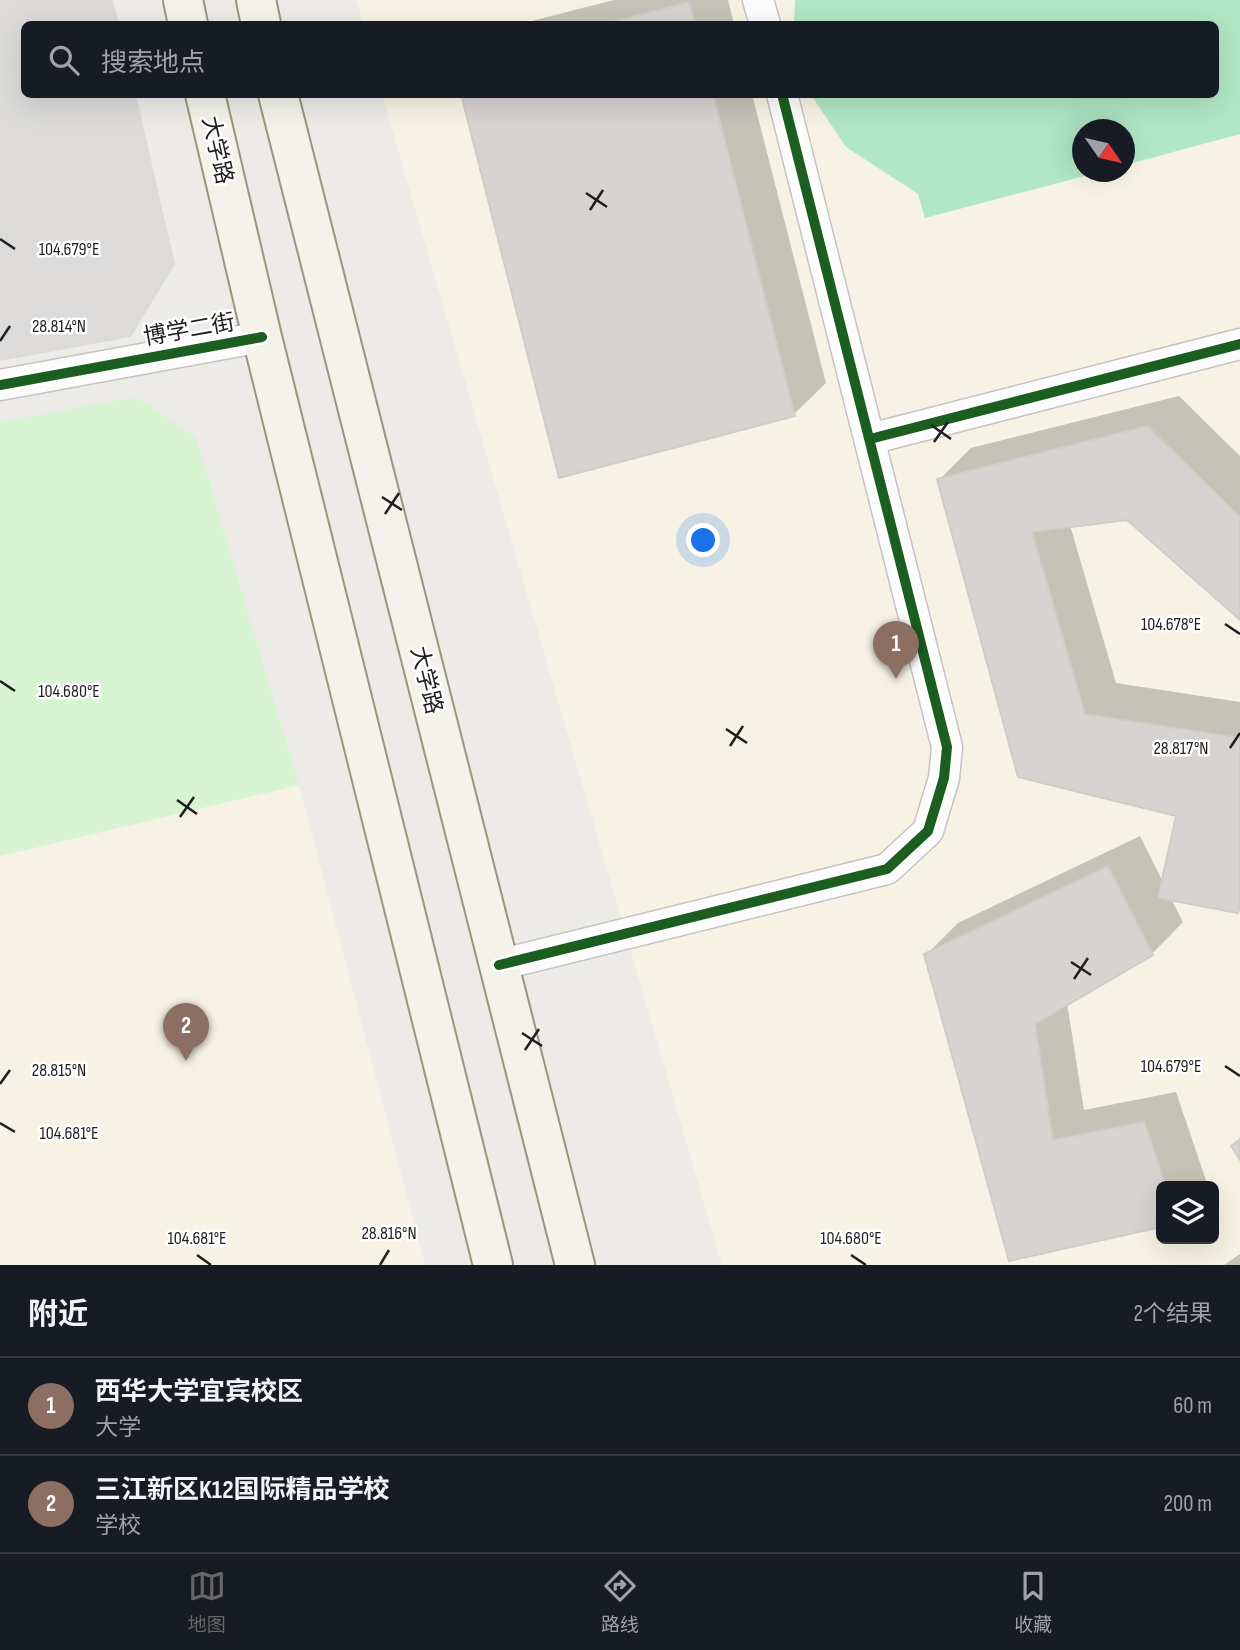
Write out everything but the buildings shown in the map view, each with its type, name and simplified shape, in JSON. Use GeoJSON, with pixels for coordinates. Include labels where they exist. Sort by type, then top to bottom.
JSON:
{"type":"FeatureCollection","features":[{"type":"Feature","properties":{"kind":"main road"},"geometry":{"type":"LineString","coordinates":[[183,0],[187,21]]}},
{"type":"Feature","properties":{"kind":"main road"},"geometry":{"type":"LineString","coordinates":[[256,0],[260,21]]}},
{"type":"Feature","properties":{"kind":"main road","name":"大学路"},"geometry":{"type":"LineString","coordinates":[[206,98],[262,337],[493,1265]]}},
{"type":"Feature","properties":{"kind":"main road","name":"大学路"},"geometry":{"type":"LineString","coordinates":[[279,98],[575,1265]]}},
{"type":"Feature","properties":{"kind":"street"},"geometry":{"type":"LineString","coordinates":[[758,0],[764,21]]}},
{"type":"Feature","properties":{"kind":"street"},"geometry":{"type":"LineString","coordinates":[[499,965],[887,869],[928,831],[944,778],[947,747],[783,98]]}},
{"type":"Feature","properties":{"kind":"street","name":"博学二街"},"geometry":{"type":"LineString","coordinates":[[0,386],[262,337]]}},
{"type":"Feature","properties":{"kind":"street"},"geometry":{"type":"LineString","coordinates":[[870,439],[1240,344]]}},
{"type":"Feature","properties":{"kind":"shaded area"},"geometry":{"type":"Polygon","coordinates":[[[0,0],[113,0],[118,21],[21,21],[21,98],[137,98],[175,264],[131,337],[0,361],[0,0]]]}},
{"type":"Feature","properties":{"kind":"shaded area"},"geometry":{"type":"Polygon","coordinates":[[[357,0],[1240,0],[1240,1265],[722,1265],[383,98],[1219,98],[1219,21],[362,21],[357,0]]]}},
{"type":"Feature","properties":{"kind":"shaded area"},"geometry":{"type":"Polygon","coordinates":[[[299,785],[425,1265],[0,1265],[0,856],[299,785]]]}},
{"type":"Feature","properties":{"kind":"green space"},"geometry":{"type":"Polygon","coordinates":[[[795,0],[1240,0],[1240,134],[1135,162],[1135,119],[1072,119],[1072,179],[925,218],[918,194],[846,147],[813,98],[1219,98],[1219,21],[794,21],[795,0]]]}},
{"type":"Feature","properties":{"kind":"green space"},"geometry":{"type":"Polygon","coordinates":[[[136,397],[196,437],[299,785],[0,856],[0,422],[136,397]]]}},
{"type":"Feature","properties":{"kind":"cycle path"},"geometry":{"type":"LineString","coordinates":[[499,965],[887,869],[928,831],[944,778],[947,747],[783,98]]}},
{"type":"Feature","properties":{"kind":"cycle path"},"geometry":{"type":"LineString","coordinates":[[0,385],[262,337]]}},
{"type":"Feature","properties":{"kind":"cycle path"},"geometry":{"type":"LineString","coordinates":[[870,439],[1240,344]]}},
{"type":"Feature","properties":{"kind":"place","name":"西华大学宜宾校区"},"geometry":{"type":"Point","coordinates":[896,679]}},
{"type":"Feature","properties":{"kind":"place","name":"三江新区K12国际精品学校"},"geometry":{"type":"Point","coordinates":[186,1061]}}]}
